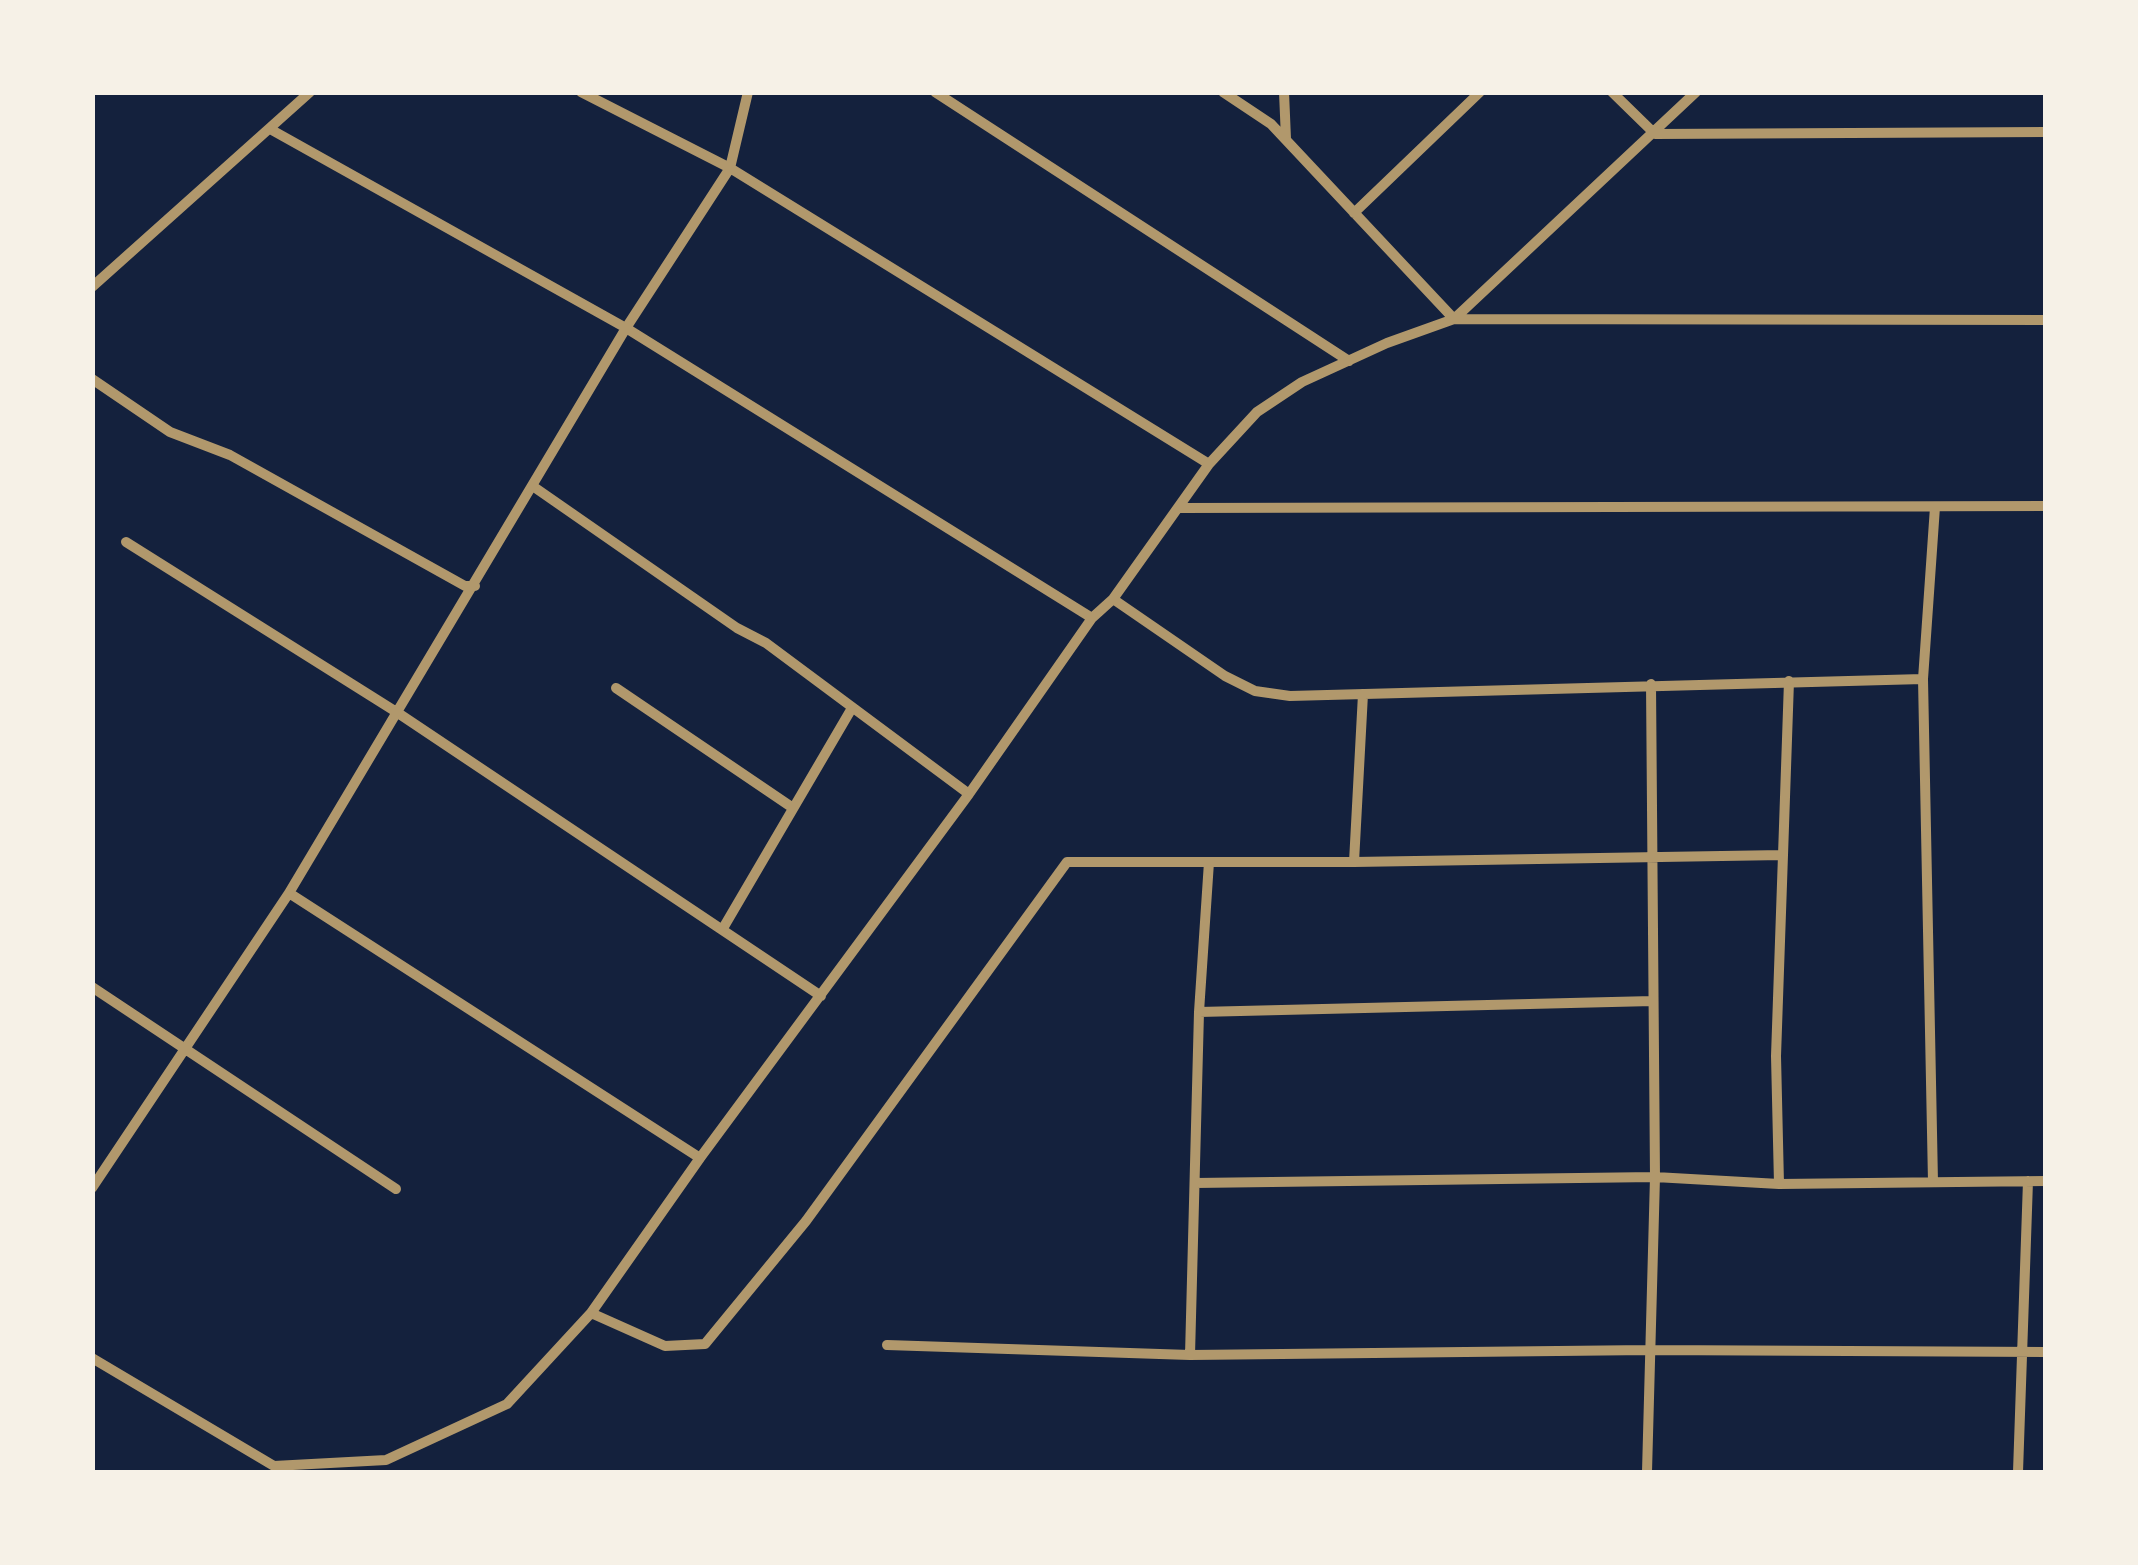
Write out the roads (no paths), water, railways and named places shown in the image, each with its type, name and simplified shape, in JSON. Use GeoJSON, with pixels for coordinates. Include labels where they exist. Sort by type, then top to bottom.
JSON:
{"type":"FeatureCollection","features":[{"type":"Feature","properties":{"kind":"street"},"geometry":{"type":"LineString","coordinates":[[92,287],[310,92]]}},
{"type":"Feature","properties":{"kind":"street"},"geometry":{"type":"LineString","coordinates":[[580,92],[730,168],[1209,464]]}},
{"type":"Feature","properties":{"kind":"street"},"geometry":{"type":"LineString","coordinates":[[92,1188],[290,893],[626,328],[730,168],[748,92]]}},
{"type":"Feature","properties":{"kind":"street"},"geometry":{"type":"LineString","coordinates":[[935,92],[1350,361]]}},
{"type":"Feature","properties":{"kind":"street"},"geometry":{"type":"LineString","coordinates":[[1223,92],[1270,124],[1454,319]]}},
{"type":"Feature","properties":{"kind":"street"},"geometry":{"type":"LineString","coordinates":[[1284,92],[1286,140]]}},
{"type":"Feature","properties":{"kind":"street"},"geometry":{"type":"LineString","coordinates":[[1354,212],[1480,92]]}},
{"type":"Feature","properties":{"kind":"street"},"geometry":{"type":"LineString","coordinates":[[1612,92],[1656,134],[2046,132]]}},
{"type":"Feature","properties":{"kind":"street"},"geometry":{"type":"LineString","coordinates":[[1454,319],[1656,134],[1696,92]]}},
{"type":"Feature","properties":{"kind":"street"},"geometry":{"type":"LineString","coordinates":[[270,128],[626,328],[1092,618]]}},
{"type":"Feature","properties":{"kind":"street"},"geometry":{"type":"LineString","coordinates":[[92,1358],[271,1469],[386,1460],[507,1404],[592,1312],[700,1158],[969,794],[1092,618],[1113,599],[1209,464],[1257,412],[1302,382],[1414,332],[1454,319],[2046,320]]}},
{"type":"Feature","properties":{"kind":"street"},"geometry":{"type":"LineString","coordinates":[[92,379],[170,432],[230,455],[465,586],[475,586]]}},
{"type":"Feature","properties":{"kind":"street"},"geometry":{"type":"LineString","coordinates":[[534,488],[766,644],[969,794]]}},
{"type":"Feature","properties":{"kind":"street"},"geometry":{"type":"LineString","coordinates":[[1180,508],[2046,506]]}},
{"type":"Feature","properties":{"kind":"street"},"geometry":{"type":"LineString","coordinates":[[1933,1182],[1923,679],[1935,507]]}},
{"type":"Feature","properties":{"kind":"street"},"geometry":{"type":"LineString","coordinates":[[126,542],[398,713],[821,996]]}},
{"type":"Feature","properties":{"kind":"street"},"geometry":{"type":"LineString","coordinates":[[1113,599],[1225,676],[1254,691],[1290,696],[1923,679]]}},
{"type":"Feature","properties":{"kind":"street"},"geometry":{"type":"LineString","coordinates":[[1779,1184],[1776,1056],[1789,681]]}},
{"type":"Feature","properties":{"kind":"street"},"geometry":{"type":"LineString","coordinates":[[1646,1472],[1655,1177],[1651,684]]}},
{"type":"Feature","properties":{"kind":"street"},"geometry":{"type":"LineString","coordinates":[[616,688],[793,808]]}},
{"type":"Feature","properties":{"kind":"street"},"geometry":{"type":"LineString","coordinates":[[1354,862],[1363,694]]}},
{"type":"Feature","properties":{"kind":"street"},"geometry":{"type":"LineString","coordinates":[[722,930],[852,708]]}},
{"type":"Feature","properties":{"kind":"street"},"geometry":{"type":"LineString","coordinates":[[592,1312],[665,1346],[705,1344],[806,1221],[1067,862],[1783,855]]}},
{"type":"Feature","properties":{"kind":"street"},"geometry":{"type":"LineString","coordinates":[[1190,1355],[1199,1012],[1209,862]]}},
{"type":"Feature","properties":{"kind":"street"},"geometry":{"type":"LineString","coordinates":[[290,893],[700,1158]]}},
{"type":"Feature","properties":{"kind":"street"},"geometry":{"type":"LineString","coordinates":[[92,987],[396,1188]]}},
{"type":"Feature","properties":{"kind":"street"},"geometry":{"type":"LineString","coordinates":[[1199,1012],[1653,1002]]}},
{"type":"Feature","properties":{"kind":"street"},"geometry":{"type":"LineString","coordinates":[[1195,1184],[1655,1177],[1779,1184],[2046,1181]]}},
{"type":"Feature","properties":{"kind":"street"},"geometry":{"type":"LineString","coordinates":[[2018,1472],[2028,1181]]}},
{"type":"Feature","properties":{"kind":"street"},"geometry":{"type":"LineString","coordinates":[[887,1345],[1190,1355],[1649,1350],[2046,1352]]}},
{"type":"Feature","properties":{"kind":"street"},"geometry":{"type":"LineString","coordinates":[[345,1462],[355,1472]]}}]}
